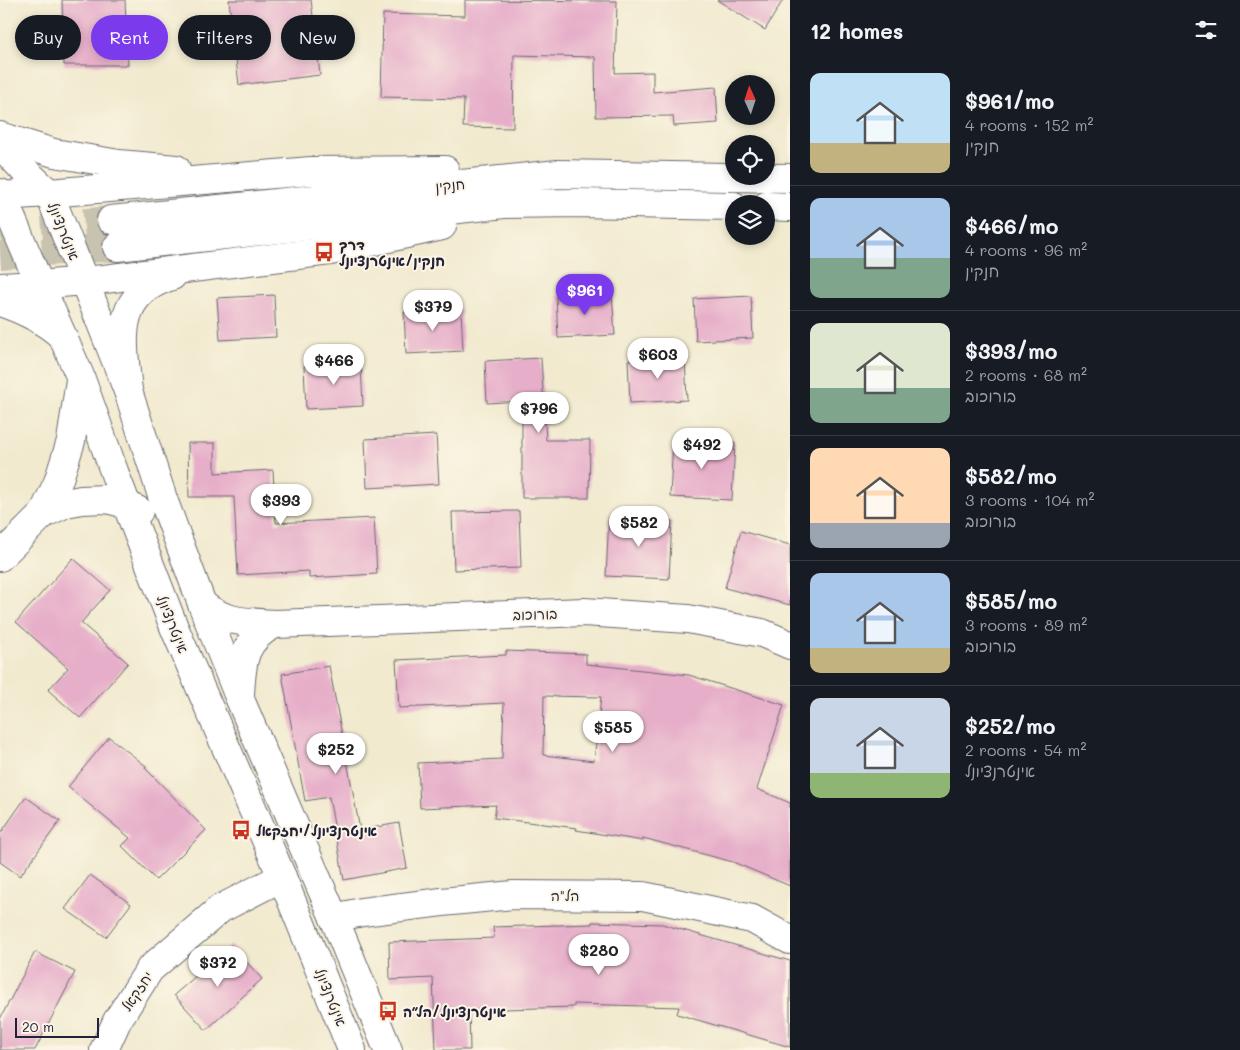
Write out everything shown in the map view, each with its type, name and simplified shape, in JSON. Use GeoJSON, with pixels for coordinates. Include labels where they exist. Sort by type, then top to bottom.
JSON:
{"type":"FeatureCollection","features":[{"type":"Feature","properties":{"kind":"street"},"geometry":{"type":"LineString","coordinates":[[0,136],[54,153],[119,164],[260,174]]}},
{"type":"Feature","properties":{"kind":"street"},"geometry":{"type":"LineString","coordinates":[[0,144],[49,193]]}},
{"type":"Feature","properties":{"kind":"street"},"geometry":{"type":"LineString","coordinates":[[1,195],[49,193],[311,171],[458,170],[558,174]]}},
{"type":"Feature","properties":{"kind":"street","name":"חנקין"},"geometry":{"type":"LineString","coordinates":[[111,220],[558,174],[790,178]]}},
{"type":"Feature","properties":{"kind":"street","name":"אינטרנציונל"},"geometry":{"type":"LineString","coordinates":[[49,193],[128,391],[152,468],[188,569],[239,697],[334,918],[388,1050]]}},
{"type":"Feature","properties":{"kind":"street","name":"אינטרנציונל"},"geometry":{"type":"LineString","coordinates":[[1,195],[80,376],[126,504],[174,627],[282,877],[352,1050]]}},
{"type":"Feature","properties":{"kind":"street"},"geometry":{"type":"LineString","coordinates":[[0,287],[84,281],[330,251],[506,212],[577,203]]}},
{"type":"Feature","properties":{"kind":"street","name":"חנקין"},"geometry":{"type":"LineString","coordinates":[[117,247],[504,204],[577,203],[725,206]]}},
{"type":"Feature","properties":{"kind":"street"},"geometry":{"type":"LineString","coordinates":[[775,206],[790,207]]}},
{"type":"Feature","properties":{"kind":"street"},"geometry":{"type":"LineString","coordinates":[[128,391],[124,333],[126,321],[134,301],[143,290],[154,283],[201,268]]}},
{"type":"Feature","properties":{"kind":"street"},"geometry":{"type":"LineString","coordinates":[[0,302],[14,306],[42,320],[63,337]]}},
{"type":"Feature","properties":{"kind":"street"},"geometry":{"type":"LineString","coordinates":[[0,557],[42,514],[58,482],[71,442],[80,376]]}},
{"type":"Feature","properties":{"kind":"street"},"geometry":{"type":"LineString","coordinates":[[42,514],[66,503],[81,500],[107,499],[126,504],[152,521],[174,546],[188,569]]}},
{"type":"Feature","properties":{"kind":"street","name":"בורוכוב"},"geometry":{"type":"LineString","coordinates":[[202,604],[210,611],[230,620],[276,624],[584,612],[688,619],[762,633],[790,645]]}},
{"type":"Feature","properties":{"kind":"street"},"geometry":{"type":"LineString","coordinates":[[239,697],[241,671],[247,649],[258,634],[276,624]]}},
{"type":"Feature","properties":{"kind":"street","name":"יחזקאל"},"geometry":{"type":"LineString","coordinates":[[104,1050],[117,1021],[150,969],[220,909],[282,877]]}},
{"type":"Feature","properties":{"kind":"street","name":"הל\"ה"},"geometry":{"type":"LineString","coordinates":[[334,918],[362,912],[513,895],[643,896],[752,919],[790,940]]}},
{"type":"Feature","properties":{"kind":"building"},"geometry":{"type":"Polygon","coordinates":[[[62,0],[125,0],[126,15],[91,15],[91,60],[128,60],[128,65],[64,65],[64,60],[81,60],[81,15],[62,15],[62,0]]]}},
{"type":"Feature","properties":{"kind":"building"},"geometry":{"type":"Polygon","coordinates":[[[229,0],[311,0],[313,15],[281,15],[281,60],[318,60],[320,75],[239,85],[236,60],[271,60],[271,15],[231,15],[229,0]]]}},
{"type":"Feature","properties":{"kind":"building"},"geometry":{"type":"Polygon","coordinates":[[[465,0],[617,1],[615,73],[653,72],[653,92],[716,87],[718,123],[674,126],[673,116],[596,117],[595,57],[514,55],[513,128],[463,127],[464,99],[381,97],[383,14],[465,16],[465,0]]]}},
{"type":"Feature","properties":{"kind":"building"},"geometry":{"type":"Polygon","coordinates":[[[717,0],[783,0],[765,30],[717,0]]]}},
{"type":"Feature","properties":{"kind":"building"},"geometry":{"type":"Polygon","coordinates":[[[612,293],[615,335],[558,338],[556,296],[612,293]]]}},
{"type":"Feature","properties":{"kind":"building"},"geometry":{"type":"Polygon","coordinates":[[[274,295],[276,337],[220,340],[217,298],[274,295]]]}},
{"type":"Feature","properties":{"kind":"building"},"geometry":{"type":"Polygon","coordinates":[[[751,296],[753,338],[696,341],[694,299],[751,296]]]}},
{"type":"Feature","properties":{"kind":"building"},"geometry":{"type":"Polygon","coordinates":[[[461,309],[463,351],[406,354],[404,312],[461,309]]]}},
{"type":"Feature","properties":{"kind":"building"},"geometry":{"type":"Polygon","coordinates":[[[685,357],[687,400],[630,403],[628,360],[685,357]]]}},
{"type":"Feature","properties":{"kind":"building"},"geometry":{"type":"Polygon","coordinates":[[[541,358],[546,440],[590,440],[589,498],[522,498],[522,401],[487,403],[485,361],[541,358]]]}},
{"type":"Feature","properties":{"kind":"building"},"geometry":{"type":"Polygon","coordinates":[[[361,363],[363,406],[306,409],[304,366],[361,363]]]}},
{"type":"Feature","properties":{"kind":"building"},"geometry":{"type":"Polygon","coordinates":[[[436,435],[439,484],[367,488],[365,439],[436,435]]]}},
{"type":"Feature","properties":{"kind":"building"},"geometry":{"type":"Polygon","coordinates":[[[673,439],[735,442],[732,500],[670,497],[673,439]]]}},
{"type":"Feature","properties":{"kind":"building"},"geometry":{"type":"Polygon","coordinates":[[[188,443],[215,443],[215,473],[273,470],[276,523],[374,518],[377,574],[309,578],[309,571],[238,575],[234,497],[189,497],[188,443]]]}},
{"type":"Feature","properties":{"kind":"building"},"geometry":{"type":"Polygon","coordinates":[[[519,511],[521,568],[454,570],[452,512],[519,511]]]}},
{"type":"Feature","properties":{"kind":"building"},"geometry":{"type":"Polygon","coordinates":[[[609,517],[672,521],[669,579],[606,576],[609,517]]]}},
{"type":"Feature","properties":{"kind":"building"},"geometry":{"type":"Polygon","coordinates":[[[741,531],[790,545],[790,605],[725,588],[741,531]]]}},
{"type":"Feature","properties":{"kind":"building"},"geometry":{"type":"Polygon","coordinates":[[[73,558],[110,590],[81,623],[128,663],[80,718],[48,690],[68,668],[16,622],[73,558]]]}},
{"type":"Feature","properties":{"kind":"building"},"geometry":{"type":"Polygon","coordinates":[[[506,651],[586,654],[586,664],[689,675],[784,705],[757,789],[790,803],[790,886],[733,862],[643,838],[643,841],[576,830],[577,828],[494,818],[496,805],[420,808],[418,763],[502,759],[504,703],[399,708],[396,660],[506,655],[506,651]],[[544,696],[543,755],[594,761],[601,697],[544,696]]]}},
{"type":"Feature","properties":{"kind":"building"},"geometry":{"type":"Polygon","coordinates":[[[329,666],[360,830],[399,823],[407,868],[344,880],[329,797],[305,801],[282,674],[329,666]]]}},
{"type":"Feature","properties":{"kind":"building"},"geometry":{"type":"Polygon","coordinates":[[[109,737],[146,766],[145,768],[206,830],[156,880],[122,846],[130,838],[68,787],[109,737]]]}},
{"type":"Feature","properties":{"kind":"building"},"geometry":{"type":"Polygon","coordinates":[[[26,797],[60,821],[20,876],[0,862],[0,834],[26,797]]]}},
{"type":"Feature","properties":{"kind":"building"},"geometry":{"type":"Polygon","coordinates":[[[90,875],[131,904],[106,937],[65,909],[90,875]]]}},
{"type":"Feature","properties":{"kind":"building"},"geometry":{"type":"Polygon","coordinates":[[[592,922],[662,924],[790,961],[790,1047],[677,1014],[679,1007],[574,1004],[574,1007],[469,1010],[470,1050],[436,1050],[433,978],[390,980],[389,942],[494,938],[493,927],[592,924],[592,922]]]}},
{"type":"Feature","properties":{"kind":"building"},"geometry":{"type":"Polygon","coordinates":[[[231,945],[262,979],[206,1030],[174,995],[231,945]]]}},
{"type":"Feature","properties":{"kind":"building"},"geometry":{"type":"Polygon","coordinates":[[[35,952],[75,972],[35,1050],[0,1050],[0,1019],[35,952]]]}},
{"type":"Feature","properties":{"kind":"tunnel"},"geometry":{"type":"LineString","coordinates":[[0,230],[111,220]]}},
{"type":"Feature","properties":{"kind":"tunnel"},"geometry":{"type":"LineString","coordinates":[[0,255],[117,247]]}},
{"type":"Feature","properties":{"kind":"place","name":"דרך חנקין/אינטרנציונל"},"geometry":{"type":"Point","coordinates":[324,252]}},
{"type":"Feature","properties":{"kind":"place","name":"אינטרנציונל/יחזקאל"},"geometry":{"type":"Point","coordinates":[241,830]}},
{"type":"Feature","properties":{"kind":"place","name":"אינטרנציונל/הל״ה"},"geometry":{"type":"Point","coordinates":[388,1011]}}]}
